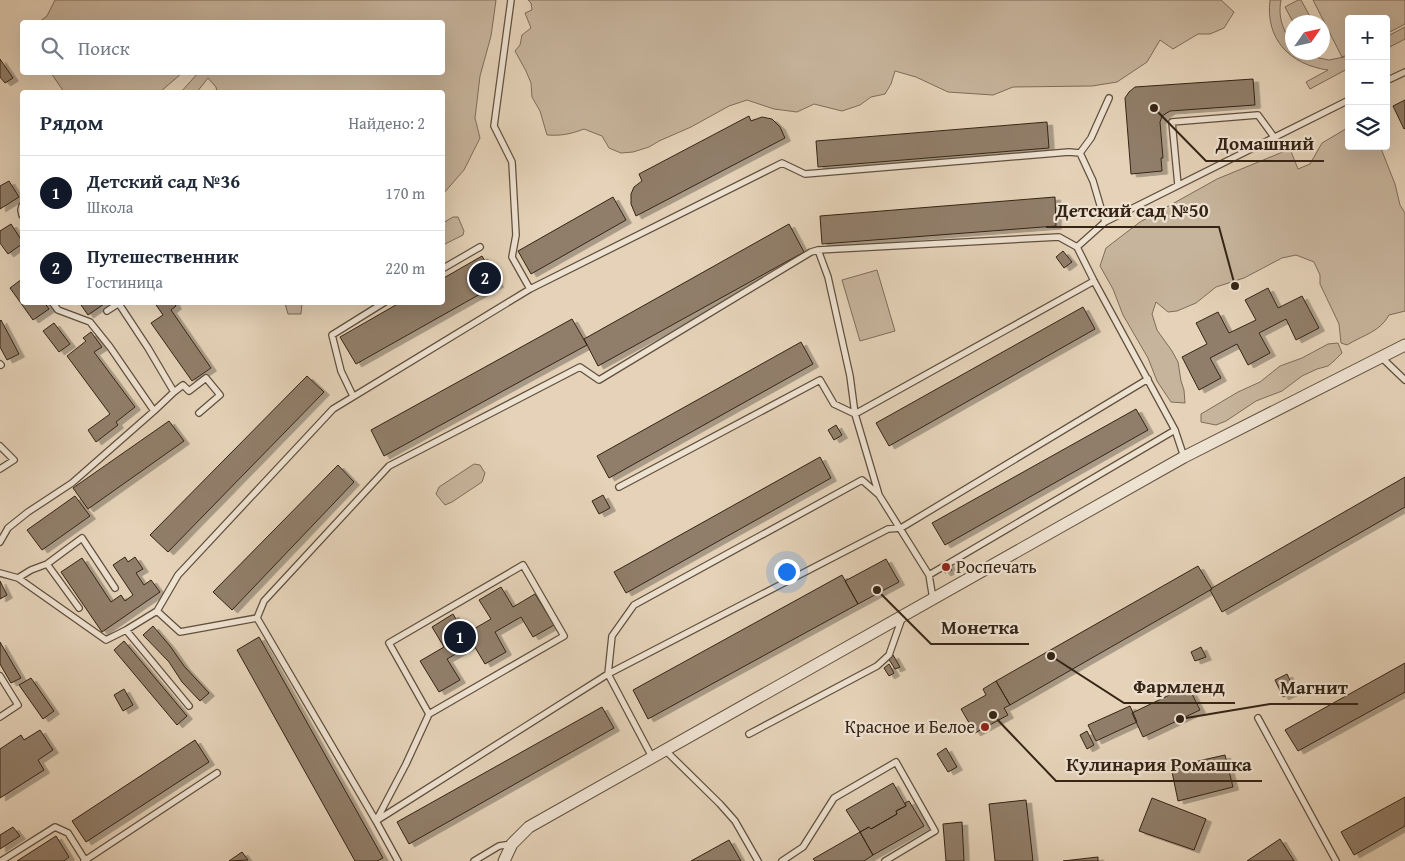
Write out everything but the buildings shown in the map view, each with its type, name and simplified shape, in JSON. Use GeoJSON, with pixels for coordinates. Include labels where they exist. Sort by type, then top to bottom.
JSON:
{"type":"FeatureCollection","features":[{"type":"Feature","properties":{"kind":"street"},"geometry":{"type":"LineString","coordinates":[[504,861],[512,844],[529,827],[1184,457],[1405,345]]}},
{"type":"Feature","properties":{"kind":"lane"},"geometry":{"type":"LineString","coordinates":[[511,0],[494,126],[512,162],[516,235],[512,257],[530,289]]}},
{"type":"Feature","properties":{"kind":"lane"},"geometry":{"type":"LineString","coordinates":[[1390,79],[1405,72]]}},
{"type":"Feature","properties":{"kind":"lane"},"geometry":{"type":"LineString","coordinates":[[1080,154],[1091,138],[1109,98]]}},
{"type":"Feature","properties":{"kind":"lane"},"geometry":{"type":"LineString","coordinates":[[1077,248],[1105,222],[1345,102]]}},
{"type":"Feature","properties":{"kind":"lane"},"geometry":{"type":"LineString","coordinates":[[1178,185],[1172,122],[1258,115],[1274,137]]}},
{"type":"Feature","properties":{"kind":"lane"},"geometry":{"type":"LineString","coordinates":[[0,573],[18,578],[106,640],[157,611],[178,575],[333,409],[530,289],[782,163],[805,174],[1069,152],[1080,154]]}},
{"type":"Feature","properties":{"kind":"lane"},"geometry":{"type":"LineString","coordinates":[[1080,154],[1093,180],[1105,222]]}},
{"type":"Feature","properties":{"kind":"lane"},"geometry":{"type":"LineString","coordinates":[[256,618],[264,601],[389,466],[580,366],[599,380],[811,252],[818,250],[1059,237],[1077,248],[1175,430],[1184,457]]}},
{"type":"Feature","properties":{"kind":"lane"},"geometry":{"type":"LineString","coordinates":[[445,267],[480,248]]}},
{"type":"Feature","properties":{"kind":"lane"},"geometry":{"type":"LineString","coordinates":[[818,250],[828,277],[850,376],[855,414],[880,494],[929,575],[933,599]]}},
{"type":"Feature","properties":{"kind":"lane"},"geometry":{"type":"LineString","coordinates":[[855,414],[1094,281]]}},
{"type":"Feature","properties":{"kind":"lane"},"geometry":{"type":"LineString","coordinates":[[54,305],[58,310],[90,322],[110,347],[154,411]]}},
{"type":"Feature","properties":{"kind":"lane"},"geometry":{"type":"LineString","coordinates":[[107,311],[117,305]]}},
{"type":"Feature","properties":{"kind":"lane"},"geometry":{"type":"LineString","coordinates":[[121,305],[174,392]]}},
{"type":"Feature","properties":{"kind":"lane"},"geometry":{"type":"LineString","coordinates":[[353,396],[341,371],[332,335],[380,305]]}},
{"type":"Feature","properties":{"kind":"lane"},"geometry":{"type":"LineString","coordinates":[[1381,358],[1405,380]]}},
{"type":"Feature","properties":{"kind":"lane"},"geometry":{"type":"LineString","coordinates":[[0,542],[8,528],[28,512],[72,483],[174,392],[183,385],[189,391],[206,378],[220,395],[199,413]]}},
{"type":"Feature","properties":{"kind":"lane"},"geometry":{"type":"LineString","coordinates":[[376,821],[608,674],[888,529],[901,528],[1148,379]]}},
{"type":"Feature","properties":{"kind":"lane"},"geometry":{"type":"LineString","coordinates":[[619,487],[820,380],[834,404],[855,414]]}},
{"type":"Feature","properties":{"kind":"lane"},"geometry":{"type":"LineString","coordinates":[[929,575],[1175,430]]}},
{"type":"Feature","properties":{"kind":"lane"},"geometry":{"type":"LineString","coordinates":[[0,446],[14,460],[0,469]]}},
{"type":"Feature","properties":{"kind":"lane"},"geometry":{"type":"LineString","coordinates":[[652,758],[608,674],[612,636],[634,605],[862,480],[880,494]]}},
{"type":"Feature","properties":{"kind":"lane"},"geometry":{"type":"LineString","coordinates":[[18,578],[31,570],[47,564],[82,538],[115,588]]}},
{"type":"Feature","properties":{"kind":"lane"},"geometry":{"type":"LineString","coordinates":[[47,564],[79,608]]}},
{"type":"Feature","properties":{"kind":"lane"},"geometry":{"type":"LineString","coordinates":[[376,821],[406,764],[429,714],[564,636],[523,565],[389,643],[429,714]]}},
{"type":"Feature","properties":{"kind":"lane"},"geometry":{"type":"LineString","coordinates":[[157,611],[180,632],[256,618]]}},
{"type":"Feature","properties":{"kind":"lane"},"geometry":{"type":"LineString","coordinates":[[749,734],[878,666],[889,655],[903,615]]}},
{"type":"Feature","properties":{"kind":"lane"},"geometry":{"type":"LineString","coordinates":[[256,618],[398,861]]}},
{"type":"Feature","properties":{"kind":"lane"},"geometry":{"type":"LineString","coordinates":[[126,630],[189,706]]}},
{"type":"Feature","properties":{"kind":"lane"},"geometry":{"type":"LineString","coordinates":[[0,676],[18,705],[0,717]]}},
{"type":"Feature","properties":{"kind":"lane"},"geometry":{"type":"LineString","coordinates":[[1258,718],[1336,861]]}},
{"type":"Feature","properties":{"kind":"lane"},"geometry":{"type":"LineString","coordinates":[[664,750],[725,810],[735,822],[758,861]]}},
{"type":"Feature","properties":{"kind":"lane"},"geometry":{"type":"LineString","coordinates":[[782,861],[803,847],[834,798],[896,762],[935,831],[885,861]]}},
{"type":"Feature","properties":{"kind":"lane"},"geometry":{"type":"LineString","coordinates":[[1,861],[55,827],[68,833],[84,860],[217,773]]}},
{"type":"Feature","properties":{"kind":"lane"},"geometry":{"type":"LineString","coordinates":[[474,861],[500,846],[512,844]]}},
{"type":"Feature","properties":{"kind":"shaded area"},"geometry":{"type":"Polygon","coordinates":[[[55,0],[496,0],[491,36],[480,76],[475,118],[480,138],[464,170],[445,192],[445,90],[217,90],[208,78],[199,90],[183,90],[196,75],[445,75],[445,20],[42,20],[47,16],[55,0]]]}},
{"type":"Feature","properties":{"kind":"shaded area"},"geometry":{"type":"Polygon","coordinates":[[[528,0],[1221,0],[1234,12],[1224,28],[1210,34],[1198,34],[1173,49],[1160,40],[1147,62],[1117,82],[1092,86],[1013,87],[993,95],[948,92],[916,77],[895,71],[891,84],[885,94],[871,97],[860,105],[842,111],[814,104],[797,112],[774,109],[747,100],[729,106],[649,147],[633,152],[621,153],[609,148],[602,136],[584,129],[566,134],[547,135],[540,111],[532,97],[531,83],[515,51],[520,45],[522,35],[531,28],[525,13],[532,10],[531,3],[528,0]]]}},
{"type":"Feature","properties":{"kind":"shaded area"},"geometry":{"type":"Polygon","coordinates":[[[1270,0],[1281,0],[1280,7],[1285,33],[1285,50],[1276,38],[1270,14],[1270,0]]]}},
{"type":"Feature","properties":{"kind":"shaded area"},"geometry":{"type":"Polygon","coordinates":[[[1301,0],[1309,15],[1289,15],[1285,7],[1301,0]]]}},
{"type":"Feature","properties":{"kind":"shaded area"},"geometry":{"type":"Polygon","coordinates":[[[1313,0],[1405,0],[1405,24],[1390,32],[1390,15],[1345,15],[1345,56],[1342,57],[1330,33],[1330,15],[1321,15],[1313,0]]]}},
{"type":"Feature","properties":{"kind":"shaded area"},"geometry":{"type":"Polygon","coordinates":[[[1405,27],[1405,39],[1390,47],[1390,35],[1405,27]]]}},
{"type":"Feature","properties":{"kind":"shaded area"},"geometry":{"type":"Polygon","coordinates":[[[1345,57],[1345,70],[1310,89],[1306,82],[1328,70],[1298,60],[1330,60],[1345,57]]]}},
{"type":"Feature","properties":{"kind":"shaded area"},"geometry":{"type":"Polygon","coordinates":[[[52,75],[180,75],[162,90],[63,90],[52,75]]]}},
{"type":"Feature","properties":{"kind":"shaded area"},"geometry":{"type":"Polygon","coordinates":[[[1345,129],[1345,150],[1382,150],[1395,184],[1400,205],[1405,213],[1405,311],[1389,315],[1376,329],[1347,345],[1341,343],[1339,324],[1320,284],[1320,275],[1314,262],[1296,255],[1282,258],[1244,278],[1216,287],[1196,303],[1177,311],[1168,312],[1156,302],[1152,314],[1157,330],[1178,362],[1184,390],[1185,403],[1171,402],[1157,381],[1148,358],[1123,315],[1113,289],[1100,266],[1106,248],[1140,222],[1217,179],[1290,149],[1298,169],[1310,164],[1322,143],[1345,129]]]}},
{"type":"Feature","properties":{"kind":"shaded area"},"geometry":{"type":"Polygon","coordinates":[[[453,217],[458,217],[464,231],[463,235],[445,244],[445,222],[453,217]]]}},
{"type":"Feature","properties":{"kind":"shaded area"},"geometry":{"type":"Polygon","coordinates":[[[877,270],[895,331],[860,341],[842,280],[877,270]]]}},
{"type":"Feature","properties":{"kind":"shaded area"},"geometry":{"type":"Polygon","coordinates":[[[286,305],[302,305],[301,314],[288,314],[286,305]]]}},
{"type":"Feature","properties":{"kind":"shaded area"},"geometry":{"type":"Polygon","coordinates":[[[1338,343],[1342,353],[1328,366],[1302,376],[1282,391],[1256,401],[1226,421],[1216,425],[1201,422],[1201,414],[1238,392],[1260,382],[1280,366],[1302,358],[1328,344],[1338,343]]]}},
{"type":"Feature","properties":{"kind":"shaded area"},"geometry":{"type":"Polygon","coordinates":[[[474,464],[480,465],[485,473],[482,482],[445,505],[436,494],[439,487],[474,464]]]}},
{"type":"Feature","properties":{"kind":"place","name":"Домашний"},"geometry":{"type":"Point","coordinates":[1154,108]}},
{"type":"Feature","properties":{"kind":"place","name":"Путешественник"},"geometry":{"type":"Point","coordinates":[485,278]}},
{"type":"Feature","properties":{"kind":"place","name":"Детский сад №50"},"geometry":{"type":"Point","coordinates":[1235,286]}},
{"type":"Feature","properties":{"kind":"place","name":"Роспечать"},"geometry":{"type":"Point","coordinates":[946,567]}},
{"type":"Feature","properties":{"kind":"place","name":"Монетка"},"geometry":{"type":"Point","coordinates":[877,590]}},
{"type":"Feature","properties":{"kind":"place","name":"Детский сад №36"},"geometry":{"type":"Point","coordinates":[460,637]}},
{"type":"Feature","properties":{"kind":"place","name":"Фармленд"},"geometry":{"type":"Point","coordinates":[1051,656]}},
{"type":"Feature","properties":{"kind":"place","name":"Кулинария Ромашка"},"geometry":{"type":"Point","coordinates":[993,715]}},
{"type":"Feature","properties":{"kind":"place","name":"Магнит"},"geometry":{"type":"Point","coordinates":[1180,719]}},
{"type":"Feature","properties":{"kind":"place","name":"Красное и Белое"},"geometry":{"type":"Point","coordinates":[985,727]}}]}
